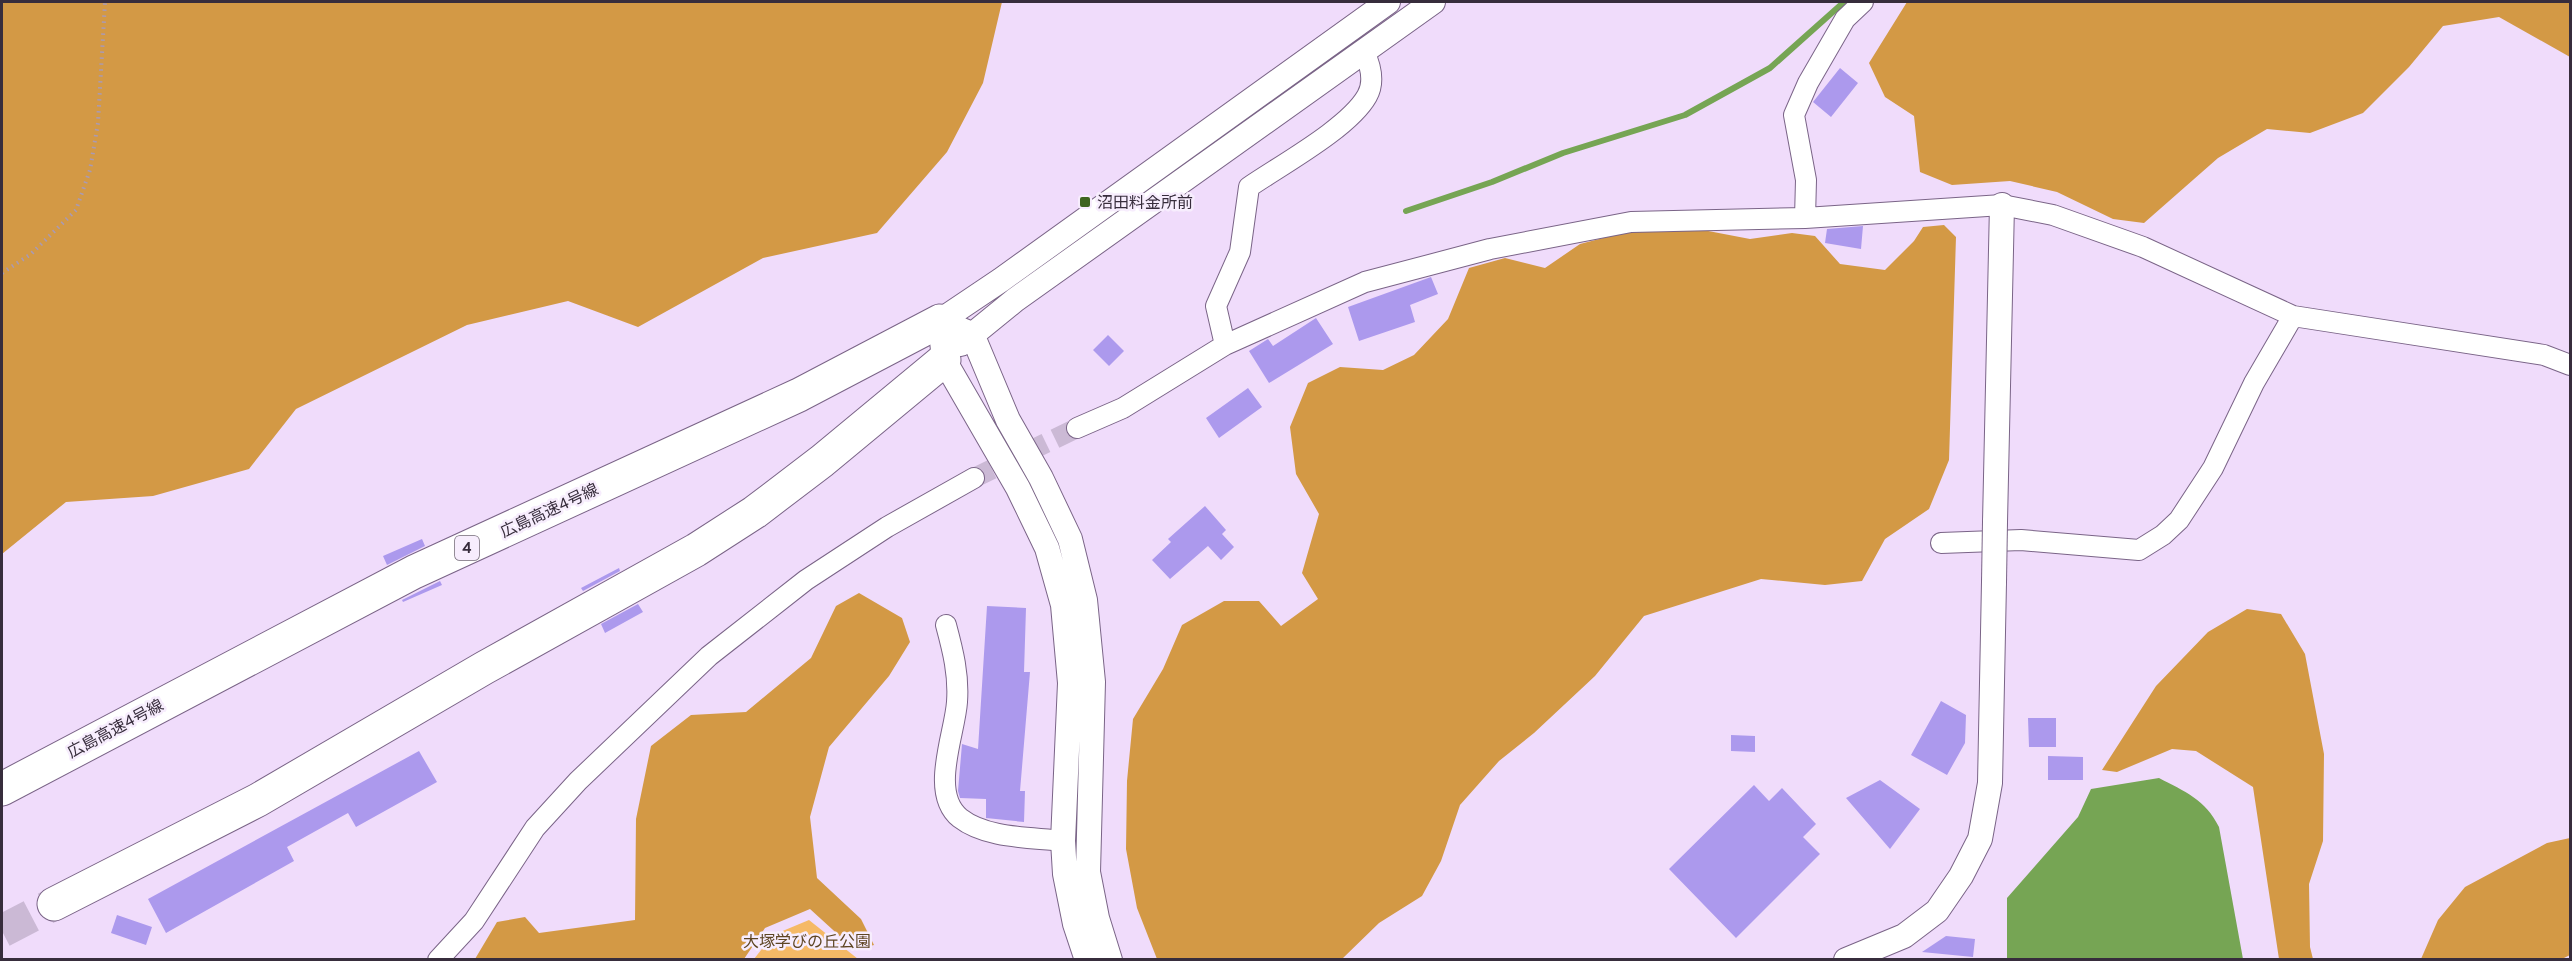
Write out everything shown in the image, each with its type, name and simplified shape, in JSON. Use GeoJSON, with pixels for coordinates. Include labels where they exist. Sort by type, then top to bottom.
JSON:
{"type":"FeatureCollection","features":[{"type":"Feature","properties":{"kind":"highway","name":"広島高速4号線"},"geometry":{"type":"LineString","coordinates":[[2,789],[414,572],[799,395],[940,321]]}},
{"type":"Feature","properties":{"kind":"highway"},"geometry":{"type":"LineString","coordinates":[[54,904],[258,800],[484,668],[696,550],[755,512],[944,360]]}},
{"type":"Feature","properties":{"kind":"street"},"geometry":{"type":"LineString","coordinates":[[944,360],[1015,300],[1433,2]]}},
{"type":"Feature","properties":{"kind":"street"},"geometry":{"type":"LineString","coordinates":[[1805,218],[1806,180],[1794,115],[1808,83],[1845,19],[1863,2]]}},
{"type":"Feature","properties":{"kind":"street"},"geometry":{"type":"LineString","coordinates":[[940,321],[1001,280],[1383,3]]}},
{"type":"Feature","properties":{"kind":"street"},"geometry":{"type":"LineString","coordinates":[[1225,345],[1216,306],[1240,252],[1249,187],[1347,120],[1368,94],[1371,68],[1364,51]]}},
{"type":"Feature","properties":{"kind":"street"},"geometry":{"type":"LineString","coordinates":[[1846,960],[1904,936],[1937,911],[1961,876],[1980,839],[1990,783],[2002,205]]}},
{"type":"Feature","properties":{"kind":"street"},"geometry":{"type":"LineString","coordinates":[[1077,428],[1123,408],[1225,345],[1365,282],[1490,249],[1631,222],[1805,218],[2002,205],[2053,215],[2143,247],[2293,316],[2544,355],[2571,364]]}},
{"type":"Feature","properties":{"kind":"street"},"geometry":{"type":"LineString","coordinates":[[1941,543],[2021,540],[2139,550],[2163,535],[2179,520],[2213,468],[2254,383],[2293,316]]}},
{"type":"Feature","properties":{"kind":"street"},"geometry":{"type":"LineString","coordinates":[[940,321],[972,334],[1008,420],[1041,478],[1070,539],[1085,600],[1093,682],[1088,872],[1097,918],[1110,960]]}},
{"type":"Feature","properties":{"kind":"street"},"geometry":{"type":"LineString","coordinates":[[940,321],[944,360],[1018,488],[1047,548],[1063,605],[1070,683],[1063,841],[1065,874],[1075,924],[1087,960]]}},
{"type":"Feature","properties":{"kind":"street"},"geometry":{"type":"LineString","coordinates":[[438,960],[474,921],[535,828],[578,781],[709,656],[806,580],[887,527],[974,478]]}},
{"type":"Feature","properties":{"kind":"street"},"geometry":{"type":"LineString","coordinates":[[946,625],[957,667],[957,704],[944,775],[946,794],[959,817],[990,832],[1063,841]]}},
{"type":"Feature","properties":{"kind":"path"},"geometry":{"type":"LineString","coordinates":[[2,273],[31,254],[76,210],[90,170],[98,123],[105,2]]}},
{"type":"Feature","properties":{"kind":"green space","name":"大塚学びの丘公園"},"geometry":{"type":"Polygon","coordinates":[[[809,920],[858,959],[754,959],[773,935],[809,920]]]}},
{"type":"Feature","properties":{"kind":"shaded area"},"geometry":{"type":"Polygon","coordinates":[[[2,2],[1002,2],[983,83],[947,152],[877,233],[763,258],[638,327],[568,301],[467,325],[296,409],[249,469],[153,496],[66,502],[2,554],[2,2]]]}},
{"type":"Feature","properties":{"kind":"shaded area"},"geometry":{"type":"Polygon","coordinates":[[[1907,2],[2570,2],[2570,57],[2499,17],[2443,26],[2409,67],[2363,113],[2310,133],[2267,129],[2218,158],[2144,223],[2113,219],[2057,192],[2010,181],[1952,185],[1920,172],[1914,116],[1885,97],[1869,63],[1907,2]]]}},
{"type":"Feature","properties":{"kind":"shaded area"},"geometry":{"type":"Polygon","coordinates":[[[1944,225],[1956,237],[1949,460],[1929,509],[1885,539],[1862,581],[1825,585],[1761,579],[1644,616],[1595,676],[1534,733],[1499,761],[1460,805],[1441,861],[1422,896],[1379,923],[1342,959],[1157,959],[1137,908],[1126,849],[1127,781],[1133,719],[1163,669],[1182,625],[1224,601],[1259,601],[1281,626],[1318,599],[1302,573],[1319,514],[1296,474],[1290,427],[1308,383],[1340,367],[1383,370],[1414,355],[1448,319],[1469,268],[1505,258],[1545,268],[1580,244],[1630,231],[1703,230],[1750,239],[1792,233],[1815,236],[1840,264],[1885,270],[1914,241],[1923,227],[1944,225]]]}},
{"type":"Feature","properties":{"kind":"shaded area"},"geometry":{"type":"Polygon","coordinates":[[[859,593],[902,618],[910,642],[889,676],[829,747],[810,817],[817,878],[861,919],[874,945],[855,950],[810,909],[765,928],[744,959],[475,959],[497,922],[525,917],[539,933],[635,920],[636,819],[651,746],[691,715],[746,712],[811,658],[836,606],[859,593]]]}},
{"type":"Feature","properties":{"kind":"shaded area"},"geometry":{"type":"Polygon","coordinates":[[[2247,609],[2281,614],[2305,654],[2324,754],[2323,841],[2309,884],[2310,947],[2313,959],[2279,959],[2253,787],[2196,751],[2172,749],[2117,772],[2102,770],[2156,686],[2208,632],[2247,609]]]}},
{"type":"Feature","properties":{"kind":"shaded area"},"geometry":{"type":"Polygon","coordinates":[[[2159,778],[2201,803],[2219,827],[2243,959],[2007,959],[2007,898],[2078,817],[2091,789],[2159,778]]]}},
{"type":"Feature","properties":{"kind":"shaded area"},"geometry":{"type":"Polygon","coordinates":[[[2570,838],[2570,955],[2560,960],[2421,959],[2438,920],[2465,887],[2547,843],[2570,838]]]}},
{"type":"Feature","properties":{"kind":"building"},"geometry":{"type":"Polygon","coordinates":[[[1840,68],[1858,83],[1831,117],[1813,102],[1840,68]]]}},
{"type":"Feature","properties":{"kind":"building"},"geometry":{"type":"Polygon","coordinates":[[[1863,226],[1861,249],[1825,243],[1827,229],[1863,226]]]}},
{"type":"Feature","properties":{"kind":"building"},"geometry":{"type":"Polygon","coordinates":[[[1431,277],[1438,294],[1410,305],[1415,322],[1359,341],[1348,307],[1431,277]]]}},
{"type":"Feature","properties":{"kind":"building"},"geometry":{"type":"Polygon","coordinates":[[[1316,318],[1333,344],[1269,383],[1249,351],[1268,339],[1273,346],[1316,318]]]}},
{"type":"Feature","properties":{"kind":"building"},"geometry":{"type":"Polygon","coordinates":[[[1108,335],[1124,351],[1109,366],[1093,350],[1108,335]]]}},
{"type":"Feature","properties":{"kind":"building"},"geometry":{"type":"Polygon","coordinates":[[[1248,388],[1262,407],[1219,438],[1206,418],[1248,388]]]}},
{"type":"Feature","properties":{"kind":"building"},"geometry":{"type":"Polygon","coordinates":[[[1205,506],[1226,530],[1222,534],[1234,547],[1221,560],[1208,546],[1170,579],[1152,560],[1171,542],[1168,539],[1205,506]]]}},
{"type":"Feature","properties":{"kind":"building"},"geometry":{"type":"Polygon","coordinates":[[[422,539],[425,546],[387,565],[383,556],[422,539]]]}},
{"type":"Feature","properties":{"kind":"building"},"geometry":{"type":"Polygon","coordinates":[[[619,568],[620,571],[583,591],[581,588],[619,568]]]}},
{"type":"Feature","properties":{"kind":"building"},"geometry":{"type":"Polygon","coordinates":[[[440,581],[442,585],[403,602],[402,600],[440,581]]]}},
{"type":"Feature","properties":{"kind":"building"},"geometry":{"type":"Polygon","coordinates":[[[638,604],[643,612],[605,633],[601,624],[638,604]]]}},
{"type":"Feature","properties":{"kind":"building"},"geometry":{"type":"Polygon","coordinates":[[[987,606],[1026,608],[1024,672],[1030,672],[1020,791],[1025,791],[1024,822],[986,818],[986,799],[960,798],[958,791],[962,744],[978,749],[987,606]]]}},
{"type":"Feature","properties":{"kind":"building"},"geometry":{"type":"Polygon","coordinates":[[[1941,701],[1966,715],[1965,743],[1947,775],[1911,755],[1941,701]]]}},
{"type":"Feature","properties":{"kind":"building"},"geometry":{"type":"Polygon","coordinates":[[[2028,718],[2056,718],[2056,747],[2029,747],[2028,718]]]}},
{"type":"Feature","properties":{"kind":"building"},"geometry":{"type":"Polygon","coordinates":[[[1731,735],[1755,736],[1755,752],[1731,751],[1731,735]]]}},
{"type":"Feature","properties":{"kind":"building"},"geometry":{"type":"Polygon","coordinates":[[[419,751],[437,782],[356,827],[348,813],[287,847],[294,861],[166,933],[148,899],[419,751]]]}},
{"type":"Feature","properties":{"kind":"building"},"geometry":{"type":"Polygon","coordinates":[[[2048,756],[2083,757],[2083,780],[2048,780],[2048,756]]]}},
{"type":"Feature","properties":{"kind":"building"},"geometry":{"type":"Polygon","coordinates":[[[1880,780],[1920,809],[1890,849],[1846,798],[1880,780]]]}},
{"type":"Feature","properties":{"kind":"building"},"geometry":{"type":"Polygon","coordinates":[[[1754,785],[1769,801],[1782,788],[1816,824],[1803,837],[1820,854],[1736,938],[1669,869],[1754,785]]]}},
{"type":"Feature","properties":{"kind":"building"},"geometry":{"type":"Polygon","coordinates":[[[117,915],[152,927],[146,945],[111,933],[117,915]]]}},
{"type":"Feature","properties":{"kind":"building"},"geometry":{"type":"Polygon","coordinates":[[[1946,936],[1975,939],[1973,957],[1922,952],[1946,936]]]}},
{"type":"Feature","properties":{"kind":"waterway"},"geometry":{"type":"LineString","coordinates":[[1406,211],[1492,182],[1563,153],[1685,115],[1770,68],[1844,2]]}},
{"type":"Feature","properties":{"kind":"tunnel"},"geometry":{"type":"LineString","coordinates":[[974,478],[1077,428]]}},
{"type":"Feature","properties":{"kind":"tunnel"},"geometry":{"type":"LineString","coordinates":[[2,931],[54,904]]}},
{"type":"Feature","properties":{"kind":"place","name":"沼田料金所前"},"geometry":{"type":"Point","coordinates":[1085,202]}}]}
